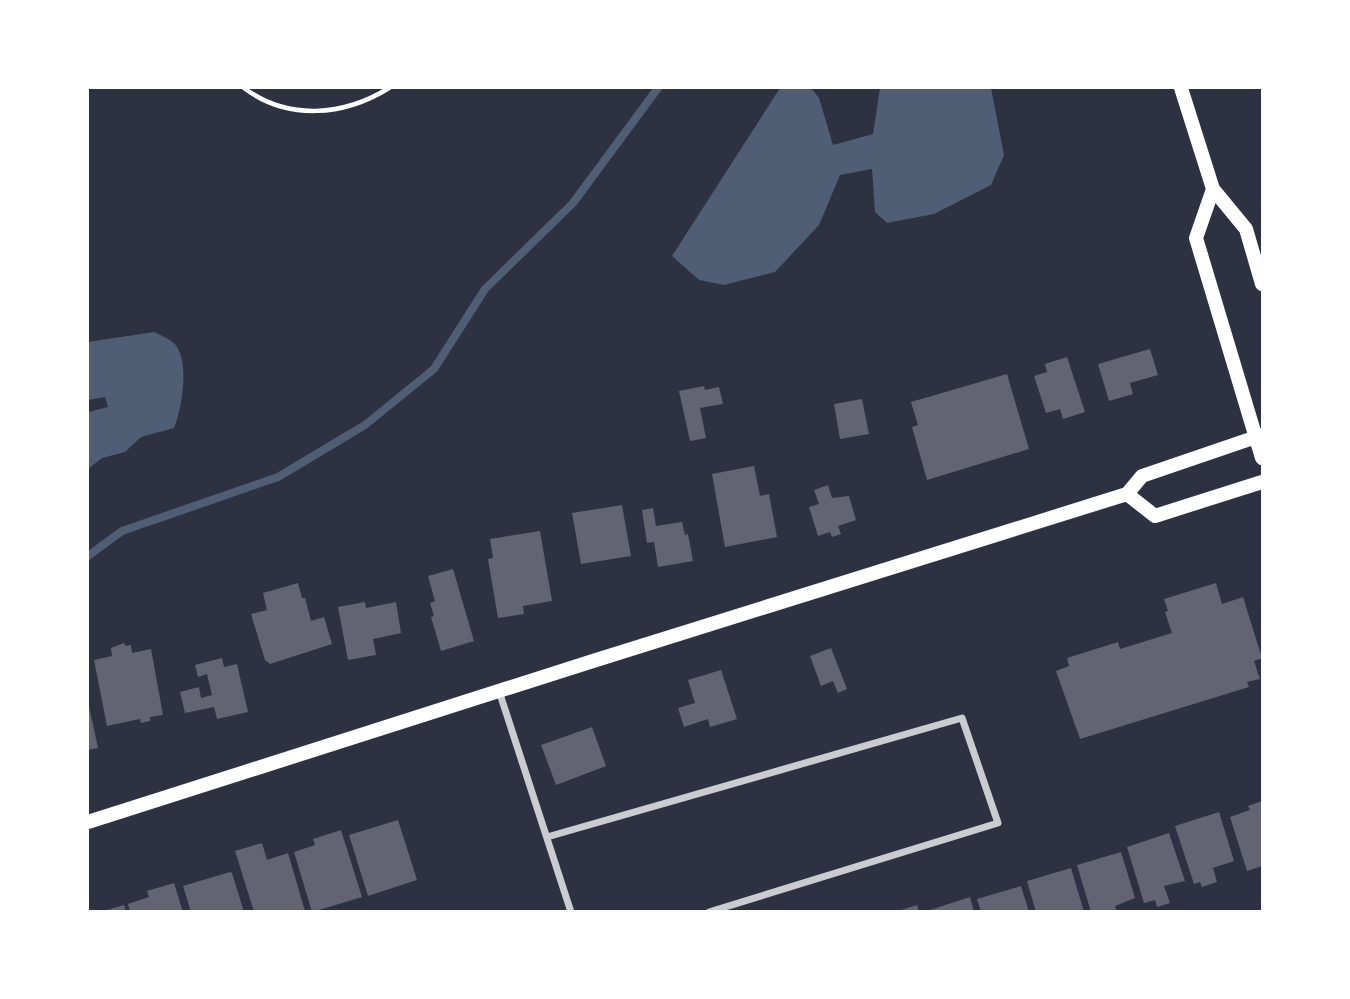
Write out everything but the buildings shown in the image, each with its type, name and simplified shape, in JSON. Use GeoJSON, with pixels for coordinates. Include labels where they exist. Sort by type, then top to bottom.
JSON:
{"type":"FeatureCollection","features":[{"type":"Feature","properties":{"kind":"main road"},"geometry":{"type":"LineString","coordinates":[[1181,88],[1213,189],[1246,229],[1262,284]]}},
{"type":"Feature","properties":{"kind":"main road"},"geometry":{"type":"LineString","coordinates":[[1213,189],[1196,238],[1259,436],[1262,458]]}},
{"type":"Feature","properties":{"kind":"main road"},"geometry":{"type":"LineString","coordinates":[[88,822],[1127,494],[1142,476],[1259,436]]}},
{"type":"Feature","properties":{"kind":"main road"},"geometry":{"type":"LineString","coordinates":[[1127,494],[1155,516],[1262,482]]}},
{"type":"Feature","properties":{"kind":"street"},"geometry":{"type":"LineString","coordinates":[[499,691],[571,912]]}},
{"type":"Feature","properties":{"kind":"street"},"geometry":{"type":"LineString","coordinates":[[547,837],[962,718],[998,823],[709,912]]}},
{"type":"Feature","properties":{"kind":"path"},"geometry":{"type":"LineString","coordinates":[[244,88],[270,103],[312,111],[354,106],[389,88]]}},
{"type":"Feature","properties":{"kind":"water"},"geometry":{"type":"Polygon","coordinates":[[[780,88],[811,88],[819,98],[833,145],[873,134],[880,88],[991,88],[1004,155],[991,185],[934,214],[887,223],[875,212],[872,169],[840,175],[819,225],[775,272],[724,285],[699,280],[672,256],[780,88]]]}},
{"type":"Feature","properties":{"kind":"water"},"geometry":{"type":"Polygon","coordinates":[[[154,332],[167,338],[181,355],[182,399],[174,428],[141,437],[125,452],[102,458],[88,469],[88,412],[108,407],[105,397],[88,400],[88,342],[154,332]]]}},
{"type":"Feature","properties":{"kind":"waterway"},"geometry":{"type":"LineString","coordinates":[[88,556],[122,531],[278,477],[365,425],[434,369],[485,289],[573,203],[658,88]]}}]}
